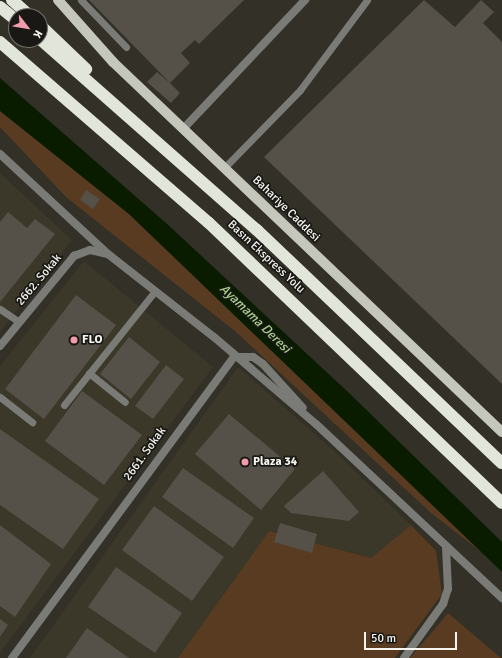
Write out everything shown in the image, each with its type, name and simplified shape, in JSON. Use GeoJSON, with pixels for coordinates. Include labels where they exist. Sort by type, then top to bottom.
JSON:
{"type":"FeatureCollection","features":[{"type":"Feature","properties":{"kind":"highway"},"geometry":{"type":"LineString","coordinates":[[12,0],[21,8]]}},
{"type":"Feature","properties":{"kind":"highway"},"geometry":{"type":"LineString","coordinates":[[0,7],[8,14]]}},
{"type":"Feature","properties":{"kind":"highway"},"geometry":{"type":"LineString","coordinates":[[48,33],[83,66],[103,92]]}},
{"type":"Feature","properties":{"kind":"highway","name":"Basın Ekspress Yolu"},"geometry":{"type":"LineString","coordinates":[[0,42],[209,223],[502,503]]}},
{"type":"Feature","properties":{"kind":"highway","name":"Basın Ekspress Yolu"},"geometry":{"type":"LineString","coordinates":[[48,46],[103,92],[257,230],[502,463]]}},
{"type":"Feature","properties":{"kind":"main road","name":"Bahariye Caddesi"},"geometry":{"type":"LineString","coordinates":[[58,0],[113,62],[502,432]]}},
{"type":"Feature","properties":{"kind":"street"},"geometry":{"type":"LineString","coordinates":[[183,129],[305,0]]}},
{"type":"Feature","properties":{"kind":"street"},"geometry":{"type":"LineString","coordinates":[[0,154],[108,254],[237,356],[316,424],[502,598]]}},
{"type":"Feature","properties":{"kind":"street","name":"2662. Sokak"},"geometry":{"type":"LineString","coordinates":[[0,346],[74,256],[90,250],[108,254]]}},
{"type":"Feature","properties":{"kind":"street"},"geometry":{"type":"LineString","coordinates":[[237,356],[253,357],[263,364],[316,424]]}},
{"type":"Feature","properties":{"kind":"street","name":"2661. Sokak"},"geometry":{"type":"LineString","coordinates":[[12,658],[219,373],[237,356]]}},
{"type":"Feature","properties":{"kind":"street"},"geometry":{"type":"LineString","coordinates":[[404,658],[443,604],[448,589],[446,546]]}},
{"type":"Feature","properties":{"kind":"lane"},"geometry":{"type":"LineString","coordinates":[[81,0],[126,47]]}},
{"type":"Feature","properties":{"kind":"lane"},"geometry":{"type":"LineString","coordinates":[[224,168],[300,90],[367,0]]}},
{"type":"Feature","properties":{"kind":"lane"},"geometry":{"type":"LineString","coordinates":[[64,405],[155,290]]}},
{"type":"Feature","properties":{"kind":"lane"},"geometry":{"type":"LineString","coordinates":[[0,309],[20,322]]}},
{"type":"Feature","properties":{"kind":"lane"},"geometry":{"type":"LineString","coordinates":[[89,373],[125,402]]}},
{"type":"Feature","properties":{"kind":"lane"},"geometry":{"type":"LineString","coordinates":[[0,397],[32,422]]}},
{"type":"Feature","properties":{"kind":"shaded area"},"geometry":{"type":"Polygon","coordinates":[[[0,111],[129,214],[484,554],[431,513],[236,332],[66,197],[0,127],[0,111]]]}},
{"type":"Feature","properties":{"kind":"shaded area"},"geometry":{"type":"Polygon","coordinates":[[[0,173],[72,240],[0,332],[0,173]]]}},
{"type":"Feature","properties":{"kind":"shaded area"},"geometry":{"type":"Polygon","coordinates":[[[84,261],[213,367],[0,653],[0,366],[84,261]]]}},
{"type":"Feature","properties":{"kind":"shaded area"},"geometry":{"type":"Polygon","coordinates":[[[238,367],[332,449],[411,525],[371,558],[269,531],[178,658],[30,658],[238,367]]]}},
{"type":"Feature","properties":{"kind":"shaded area"},"geometry":{"type":"Polygon","coordinates":[[[411,525],[436,551],[442,594],[395,658],[178,658],[269,531],[371,558],[411,525]]]}},
{"type":"Feature","properties":{"kind":"shaded area"},"geometry":{"type":"Polygon","coordinates":[[[448,613],[501,658],[410,658],[448,613]]]}},
{"type":"Feature","properties":{"kind":"water","name":"Ayamama Deresi"},"geometry":{"type":"Polygon","coordinates":[[[0,78],[166,223],[348,392],[502,542],[502,572],[129,214],[0,111],[0,78]]]}},
{"type":"Feature","properties":{"kind":"building"},"geometry":{"type":"Polygon","coordinates":[[[89,0],[244,0],[199,44],[195,40],[181,53],[190,63],[170,83],[89,0]]]}},
{"type":"Feature","properties":{"kind":"building"},"geometry":{"type":"Polygon","coordinates":[[[424,0],[455,27],[481,0],[494,12],[483,23],[502,42],[502,384],[264,157],[424,0]]]}},
{"type":"Feature","properties":{"kind":"building"},"geometry":{"type":"Polygon","coordinates":[[[157,72],[180,93],[171,103],[147,82],[157,72]]]}},
{"type":"Feature","properties":{"kind":"building"},"geometry":{"type":"Polygon","coordinates":[[[86,190],[100,199],[93,209],[80,200],[86,190]]]}},
{"type":"Feature","properties":{"kind":"building"},"geometry":{"type":"Polygon","coordinates":[[[8,212],[27,228],[35,219],[55,234],[0,302],[0,222],[8,212]]]}},
{"type":"Feature","properties":{"kind":"building"},"geometry":{"type":"Polygon","coordinates":[[[76,295],[116,325],[44,419],[5,389],[76,295]]]}},
{"type":"Feature","properties":{"kind":"building"},"geometry":{"type":"Polygon","coordinates":[[[129,337],[160,362],[131,399],[100,374],[129,337]]]}},
{"type":"Feature","properties":{"kind":"building"},"geometry":{"type":"Polygon","coordinates":[[[166,365],[184,379],[153,419],[135,406],[166,365]]]}},
{"type":"Feature","properties":{"kind":"building"},"geometry":{"type":"Polygon","coordinates":[[[82,391],[142,435],[104,485],[45,441],[82,391]]]}},
{"type":"Feature","properties":{"kind":"building","name":"Plaza 34"},"geometry":{"type":"Polygon","coordinates":[[[229,414],[295,469],[261,510],[195,454],[229,414]]]}},
{"type":"Feature","properties":{"kind":"building"},"geometry":{"type":"Polygon","coordinates":[[[0,429],[99,499],[63,549],[0,505],[0,429]]]}},
{"type":"Feature","properties":{"kind":"building"},"geometry":{"type":"Polygon","coordinates":[[[183,468],[254,518],[233,548],[162,497],[183,468]]]}},
{"type":"Feature","properties":{"kind":"building"},"geometry":{"type":"Polygon","coordinates":[[[323,471],[359,512],[349,521],[291,513],[284,506],[323,471]]]}},
{"type":"Feature","properties":{"kind":"building"},"geometry":{"type":"Polygon","coordinates":[[[154,506],[224,557],[192,601],[122,550],[154,506]]]}},
{"type":"Feature","properties":{"kind":"building"},"geometry":{"type":"Polygon","coordinates":[[[280,523],[317,534],[312,553],[274,542],[280,523]]]}},
{"type":"Feature","properties":{"kind":"building"},"geometry":{"type":"Polygon","coordinates":[[[0,525],[51,564],[15,617],[0,606],[0,525]]]}},
{"type":"Feature","properties":{"kind":"building"},"geometry":{"type":"Polygon","coordinates":[[[116,567],[182,613],[155,653],[88,607],[116,567]]]}},
{"type":"Feature","properties":{"kind":"building"},"geometry":{"type":"Polygon","coordinates":[[[0,619],[8,625],[0,637],[0,619]]]}},
{"type":"Feature","properties":{"kind":"building"},"geometry":{"type":"Polygon","coordinates":[[[87,628],[129,658],[66,658],[87,628]]]}},
{"type":"Feature","properties":{"kind":"place","name":"FLO"},"geometry":{"type":"Point","coordinates":[74,340]}},
{"type":"Feature","properties":{"kind":"place","name":"Plaza 34"},"geometry":{"type":"Point","coordinates":[245,462]}}]}
